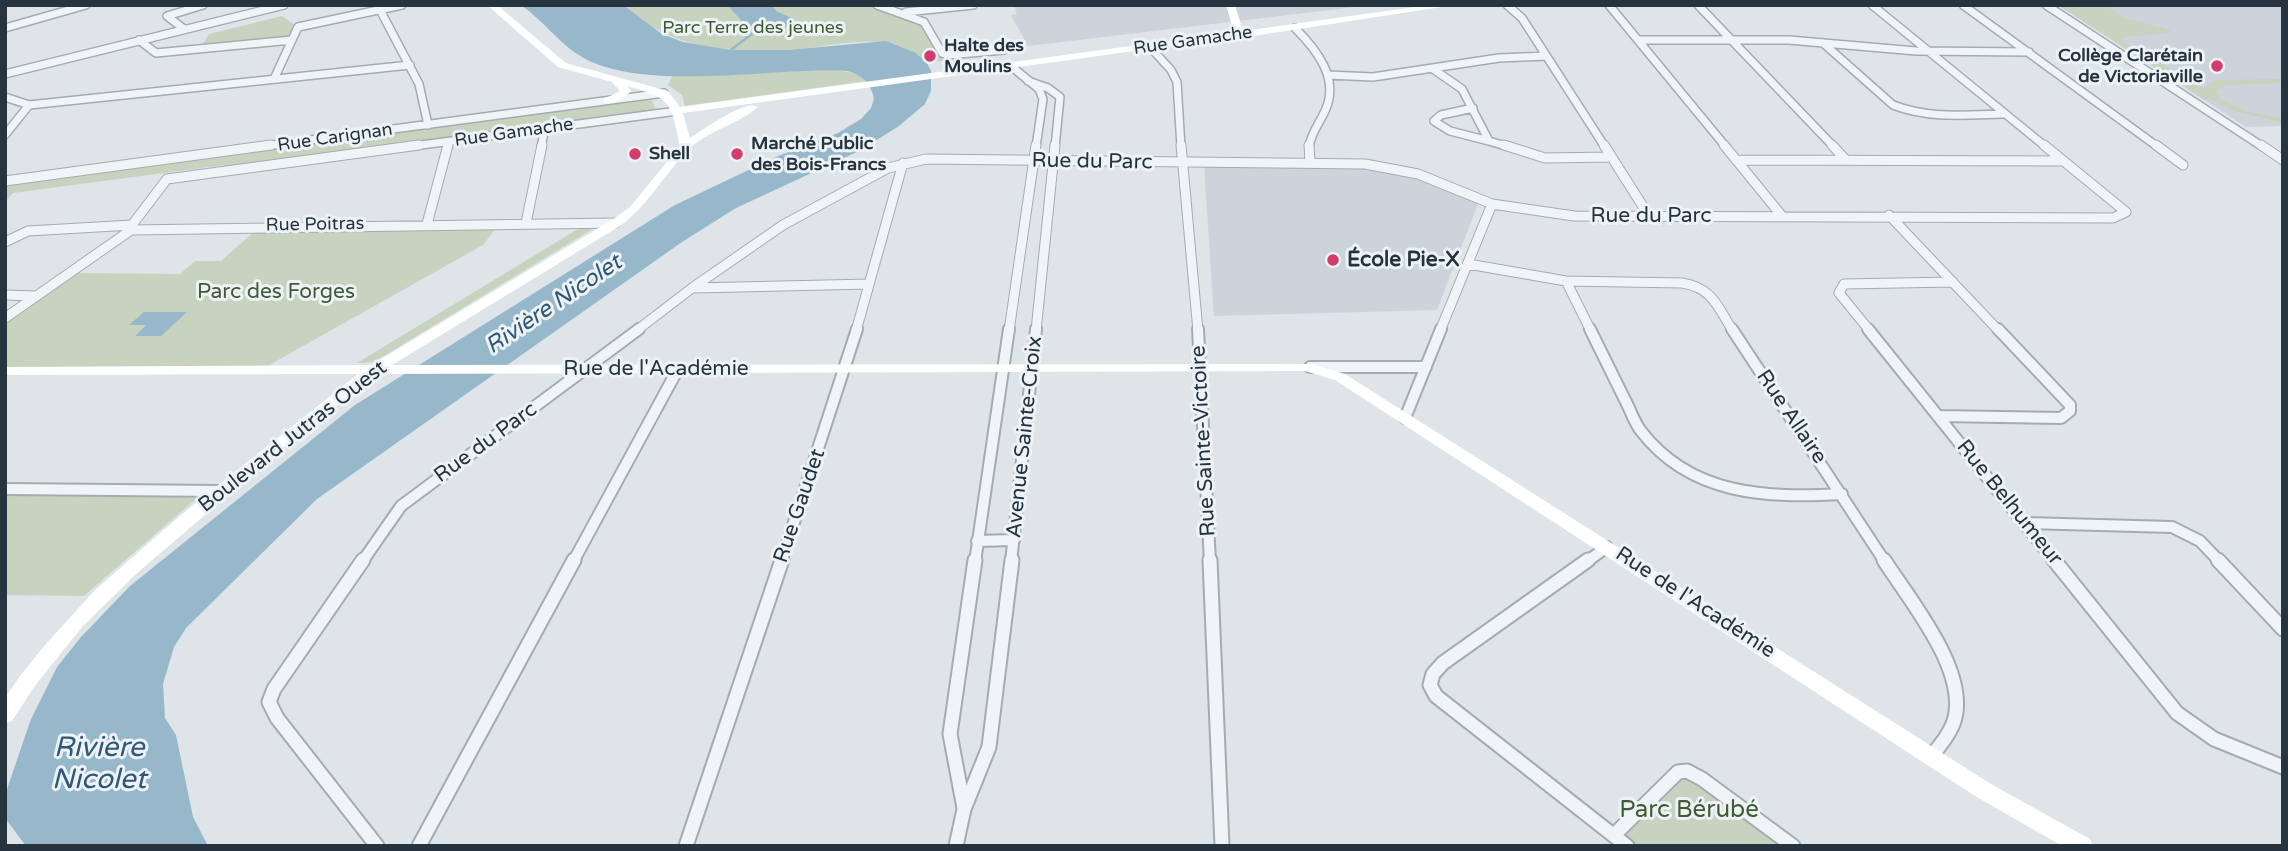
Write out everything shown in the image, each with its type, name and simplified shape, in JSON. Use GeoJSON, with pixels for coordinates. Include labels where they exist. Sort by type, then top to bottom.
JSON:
{"type":"FeatureCollection","features":[{"type":"Feature","properties":{"kind":"street"},"geometry":{"type":"LineString","coordinates":[[5,29],[86,5]]}},
{"type":"Feature","properties":{"kind":"street"},"geometry":{"type":"LineString","coordinates":[[184,29],[167,16],[203,5]]}},
{"type":"Feature","properties":{"kind":"street"},"geometry":{"type":"LineString","coordinates":[[5,74],[284,5]]}},
{"type":"Feature","properties":{"kind":"street"},"geometry":{"type":"LineString","coordinates":[[274,79],[298,27],[402,5]]}},
{"type":"Feature","properties":{"kind":"street"},"geometry":{"type":"LineString","coordinates":[[491,5],[562,65],[664,93],[671,98],[686,146]]}},
{"type":"Feature","properties":{"kind":"street"},"geometry":{"type":"LineString","coordinates":[[877,5],[924,22],[942,53],[948,55],[1004,50]]}},
{"type":"Feature","properties":{"kind":"street"},"geometry":{"type":"LineString","coordinates":[[903,13],[973,5]]}},
{"type":"Feature","properties":{"kind":"street"},"geometry":{"type":"LineString","coordinates":[[1230,5],[1240,35]]}},
{"type":"Feature","properties":{"kind":"street","name":"Rue Gamache"},"geometry":{"type":"LineString","coordinates":[[132,228],[167,179],[1012,67],[1451,5]]}},
{"type":"Feature","properties":{"kind":"street"},"geometry":{"type":"LineString","coordinates":[[1507,5],[1522,18],[1649,216]]}},
{"type":"Feature","properties":{"kind":"street"},"geometry":{"type":"LineString","coordinates":[[1609,5],[1782,216]]}},
{"type":"Feature","properties":{"kind":"street"},"geometry":{"type":"LineString","coordinates":[[1698,5],[1845,159]]}},
{"type":"Feature","properties":{"kind":"street"},"geometry":{"type":"LineString","coordinates":[[1872,5],[2062,161]]}},
{"type":"Feature","properties":{"kind":"street"},"geometry":{"type":"LineString","coordinates":[[1963,5],[2183,165]]}},
{"type":"Feature","properties":{"kind":"street"},"geometry":{"type":"LineString","coordinates":[[2046,5],[2283,160]]}},
{"type":"Feature","properties":{"kind":"street"},"geometry":{"type":"LineString","coordinates":[[379,8],[410,65],[423,98],[428,125]]}},
{"type":"Feature","properties":{"kind":"street"},"geometry":{"type":"LineString","coordinates":[[1295,28],[1317,51],[1328,75],[1329,100],[1310,135],[1310,162]]}},
{"type":"Feature","properties":{"kind":"street"},"geometry":{"type":"LineString","coordinates":[[1638,40],[1729,39],[1931,51],[2029,52]]}},
{"type":"Feature","properties":{"kind":"street"},"geometry":{"type":"LineString","coordinates":[[139,40],[156,53],[292,40]]}},
{"type":"Feature","properties":{"kind":"street"},"geometry":{"type":"LineString","coordinates":[[1823,43],[1893,105],[1901,109],[1924,114],[2003,114]]}},
{"type":"Feature","properties":{"kind":"street","name":"Rue Sainte-Victoire"},"geometry":{"type":"LineString","coordinates":[[1150,47],[1176,77],[1202,367],[1222,846]]}},
{"type":"Feature","properties":{"kind":"street"},"geometry":{"type":"LineString","coordinates":[[1328,75],[1373,77],[1483,60],[1546,56]]}},
{"type":"Feature","properties":{"kind":"street"},"geometry":{"type":"LineString","coordinates":[[5,97],[29,105],[410,65]]}},
{"type":"Feature","properties":{"kind":"street","name":"Avenue Sainte-Croix"},"geometry":{"type":"LineString","coordinates":[[964,809],[950,734],[976,541],[1043,99],[1039,89],[1012,67]]}},
{"type":"Feature","properties":{"kind":"street"},"geometry":{"type":"LineString","coordinates":[[1433,69],[1456,83],[1473,108],[1489,141]]}},
{"type":"Feature","properties":{"kind":"street","name":"Avenue Sainte-Croix"},"geometry":{"type":"LineString","coordinates":[[956,846],[964,809],[989,747],[1054,162],[1060,97],[1048,88],[1028,81]]}},
{"type":"Feature","properties":{"kind":"street"},"geometry":{"type":"LineString","coordinates":[[608,101],[625,91],[617,82]]}},
{"type":"Feature","properties":{"kind":"street","name":"Rue Carignan"},"geometry":{"type":"LineString","coordinates":[[5,181],[664,93]]}},
{"type":"Feature","properties":{"kind":"street","name":"Boulevard Jutras Ouest"},"geometry":{"type":"LineString","coordinates":[[5,715],[52,646],[123,573],[337,396],[374,370],[616,223],[634,210],[686,146],[722,122],[774,99]]}},
{"type":"Feature","properties":{"kind":"street"},"geometry":{"type":"LineString","coordinates":[[5,135],[29,105]]}},
{"type":"Feature","properties":{"kind":"street"},"geometry":{"type":"LineString","coordinates":[[1473,108],[1441,115],[1434,121],[1450,131],[1545,158],[1611,157]]}},
{"type":"Feature","properties":{"kind":"street"},"geometry":{"type":"LineString","coordinates":[[526,223],[545,128]]}},
{"type":"Feature","properties":{"kind":"street"},"geometry":{"type":"LineString","coordinates":[[427,224],[449,142]]}},
{"type":"Feature","properties":{"kind":"street","name":"Rue du Parc"},"geometry":{"type":"LineString","coordinates":[[377,846],[272,710],[269,702],[274,688],[401,506],[692,288],[783,225],[869,178],[903,163],[926,159],[1357,163],[1400,169],[1492,204],[1566,216],[1889,215],[2113,218],[2126,212],[2062,161]]}},
{"type":"Feature","properties":{"kind":"street"},"geometry":{"type":"LineString","coordinates":[[1736,160],[2062,161]]}},
{"type":"Feature","properties":{"kind":"street","name":"Rue Gaudet"},"geometry":{"type":"LineString","coordinates":[[686,846],[846,368],[903,163]]}},
{"type":"Feature","properties":{"kind":"street"},"geometry":{"type":"LineString","coordinates":[[1405,418],[1492,204]]}},
{"type":"Feature","properties":{"kind":"street"},"geometry":{"type":"LineString","coordinates":[[1889,215],[2067,401],[2070,411],[2061,418],[1940,416]]}},
{"type":"Feature","properties":{"kind":"street","name":"Rue Poitras"},"geometry":{"type":"LineString","coordinates":[[6,241],[21,232],[132,228],[616,223]]}},
{"type":"Feature","properties":{"kind":"street"},"geometry":{"type":"LineString","coordinates":[[5,318],[132,228]]}},
{"type":"Feature","properties":{"kind":"street","name":"Rue Allaire"},"geometry":{"type":"LineString","coordinates":[[1468,264],[1566,281],[1682,283],[1699,286],[1707,292],[1928,626],[1951,671],[1956,688],[1954,722],[1946,739],[1932,755]]}},
{"type":"Feature","properties":{"kind":"street"},"geometry":{"type":"LineString","coordinates":[[1566,281],[1640,430],[1672,462],[1707,481],[1743,494],[1789,497],[1842,494]]}},
{"type":"Feature","properties":{"kind":"street","name":"Rue Belhumeur"},"geometry":{"type":"LineString","coordinates":[[1952,282],[1853,282],[1844,284],[1839,293],[2177,713],[2214,739],[2283,767]]}},
{"type":"Feature","properties":{"kind":"street"},"geometry":{"type":"LineString","coordinates":[[692,288],[869,284]]}},
{"type":"Feature","properties":{"kind":"street"},"geometry":{"type":"LineString","coordinates":[[5,295],[35,296]]}},
{"type":"Feature","properties":{"kind":"street","name":"Rue de l'Académie"},"geometry":{"type":"LineString","coordinates":[[1306,367],[1340,377],[1983,790],[2081,846]]}},
{"type":"Feature","properties":{"kind":"street","name":"Rue de l'Académie"},"geometry":{"type":"LineString","coordinates":[[5,371],[1426,368]]}},
{"type":"Feature","properties":{"kind":"street"},"geometry":{"type":"LineString","coordinates":[[419,846],[678,369]]}},
{"type":"Feature","properties":{"kind":"street"},"geometry":{"type":"LineString","coordinates":[[324,370],[339,377],[337,396]]}},
{"type":"Feature","properties":{"kind":"street"},"geometry":{"type":"LineString","coordinates":[[5,489],[221,491]]}},
{"type":"Feature","properties":{"kind":"street"},"geometry":{"type":"LineString","coordinates":[[2026,523],[2157,526],[2186,532],[2200,541],[2283,629]]}},
{"type":"Feature","properties":{"kind":"street"},"geometry":{"type":"LineString","coordinates":[[976,541],[1014,541]]}},
{"type":"Feature","properties":{"kind":"street"},"geometry":{"type":"LineString","coordinates":[[1606,547],[1443,663],[1433,674],[1430,685],[1436,696],[1627,846]]}},
{"type":"Feature","properties":{"kind":"street"},"geometry":{"type":"LineString","coordinates":[[1614,835],[1678,772],[1687,771],[1702,779],[1793,846]]}},
{"type":"Feature","properties":{"kind":"shaded area"},"geometry":{"type":"Polygon","coordinates":[[[1014,5],[1372,5],[1028,46],[1011,15],[1017,14],[1014,5]]]}},
{"type":"Feature","properties":{"kind":"shaded area","name":"Collège Clarétain de Victoriaville"},"geometry":{"type":"Polygon","coordinates":[[[2058,5],[2283,5],[2283,126],[2246,127],[2058,5]]]}},
{"type":"Feature","properties":{"kind":"shaded area","name":"École Pie-X"},"geometry":{"type":"Polygon","coordinates":[[[1204,165],[1358,165],[1403,171],[1478,204],[1437,310],[1214,316],[1204,165]]]}},
{"type":"Feature","properties":{"kind":"green space","name":"Parc Terre des jeunes"},"geometry":{"type":"Polygon","coordinates":[[[623,5],[871,5],[922,18],[947,60],[927,63],[896,45],[879,42],[843,43],[789,50],[722,49],[679,39],[659,31],[623,5]]]}},
{"type":"Feature","properties":{"kind":"green space"},"geometry":{"type":"Polygon","coordinates":[[[2058,5],[2103,5],[2128,19],[2171,30],[2167,33],[2122,37],[2121,40],[2203,88],[2215,80],[2283,79],[2283,83],[2225,85],[2217,91],[2220,99],[2248,112],[2283,118],[2283,123],[2232,110],[2208,98],[2205,100],[2058,5]]]}},
{"type":"Feature","properties":{"kind":"green space"},"geometry":{"type":"Polygon","coordinates":[[[282,16],[298,27],[292,40],[200,49],[209,34],[282,16]]]}},
{"type":"Feature","properties":{"kind":"green space"},"geometry":{"type":"Polygon","coordinates":[[[832,70],[857,73],[866,81],[685,106],[682,95],[668,85],[673,76],[832,70]]]}},
{"type":"Feature","properties":{"kind":"green space"},"geometry":{"type":"Polygon","coordinates":[[[651,98],[657,112],[222,169],[224,165],[13,193],[5,202],[5,186],[651,98]]]}},
{"type":"Feature","properties":{"kind":"green space","name":"Parc des Forges"},"geometry":{"type":"Polygon","coordinates":[[[499,224],[483,245],[262,369],[5,368],[5,324],[78,273],[180,274],[195,261],[221,261],[256,230],[499,224]]]}},
{"type":"Feature","properties":{"kind":"green space"},"geometry":{"type":"Polygon","coordinates":[[[594,228],[374,362],[357,363],[578,229],[594,228]]]}},
{"type":"Feature","properties":{"kind":"green space"},"geometry":{"type":"Polygon","coordinates":[[[5,490],[197,498],[84,596],[5,595],[5,490]]]}},
{"type":"Feature","properties":{"kind":"green space","name":"Parc Bérubé"},"geometry":{"type":"Polygon","coordinates":[[[1687,771],[1793,846],[1627,846],[1614,835],[1687,771]]]}},
{"type":"Feature","properties":{"kind":"water","name":"Rivière Nicolet"},"geometry":{"type":"Polygon","coordinates":[[[521,5],[623,5],[662,34],[683,42],[731,50],[788,50],[886,41],[916,53],[927,63],[931,71],[931,91],[925,104],[899,126],[859,151],[736,208],[682,242],[317,499],[186,628],[174,647],[163,684],[165,718],[176,735],[193,817],[208,846],[26,846],[5,818],[5,795],[31,719],[57,667],[81,637],[130,586],[355,405],[675,205],[776,157],[838,133],[861,119],[871,108],[874,99],[865,80],[847,71],[674,76],[639,74],[608,68],[574,52],[521,5]]]}},
{"type":"Feature","properties":{"kind":"water"},"geometry":{"type":"Polygon","coordinates":[[[727,5],[772,5],[776,11],[791,18],[793,23],[775,32],[753,33],[727,5]]]}},
{"type":"Feature","properties":{"kind":"water"},"geometry":{"type":"Polygon","coordinates":[[[144,312],[187,312],[161,336],[135,336],[146,325],[129,325],[144,312]]]}},
{"type":"Feature","properties":{"kind":"waterway"},"geometry":{"type":"LineString","coordinates":[[731,50],[753,33]]}},
{"type":"Feature","properties":{"kind":"place","name":"Halte des Moulins"},"geometry":{"type":"Point","coordinates":[930,56]}},
{"type":"Feature","properties":{"kind":"place","name":"Collège Clarétain de Victoriaville"},"geometry":{"type":"Point","coordinates":[2217,66]}},
{"type":"Feature","properties":{"kind":"place","name":"Shell"},"geometry":{"type":"Point","coordinates":[635,154]}},
{"type":"Feature","properties":{"kind":"place","name":"Marché Public des Bois-Francs"},"geometry":{"type":"Point","coordinates":[737,154]}},
{"type":"Feature","properties":{"kind":"place","name":"École Pie-X"},"geometry":{"type":"Point","coordinates":[1333,260]}}]}
